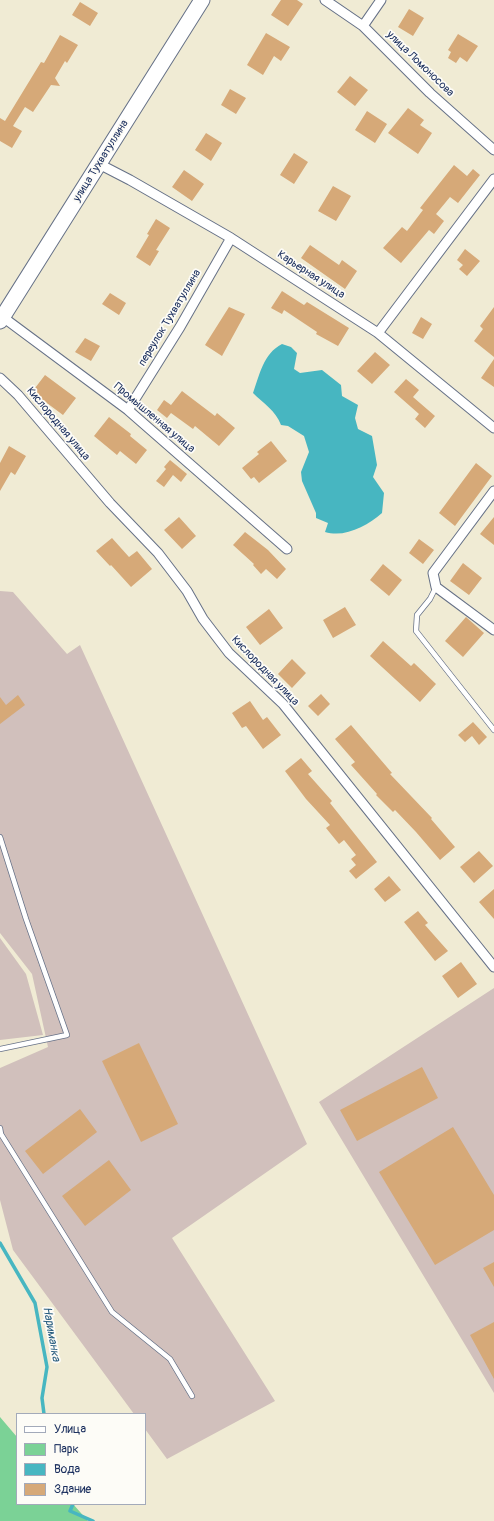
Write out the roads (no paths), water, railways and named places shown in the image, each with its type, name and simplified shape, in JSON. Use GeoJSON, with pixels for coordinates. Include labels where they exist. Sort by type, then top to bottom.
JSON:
{"type":"FeatureCollection","features":[{"type":"Feature","properties":{"kind":"main road","name":"улица Тухватуллина"},"geometry":{"type":"LineString","coordinates":[[1,317],[202,0]]}},
{"type":"Feature","properties":{"kind":"street","name":"улица Ломоносова"},"geometry":{"type":"LineString","coordinates":[[325,0],[363,26],[430,93],[494,150]]}},
{"type":"Feature","properties":{"kind":"street"},"geometry":{"type":"LineString","coordinates":[[363,26],[382,0]]}},
{"type":"Feature","properties":{"kind":"street","name":"Карьерная улица"},"geometry":{"type":"LineString","coordinates":[[99,164],[130,180],[231,238],[378,333],[494,428]]}},
{"type":"Feature","properties":{"kind":"street"},"geometry":{"type":"LineString","coordinates":[[378,333],[494,179]]}},
{"type":"Feature","properties":{"kind":"street","name":"переулок Тухватуллина"},"geometry":{"type":"LineString","coordinates":[[128,410],[180,327],[231,238]]}},
{"type":"Feature","properties":{"kind":"street","name":"Промышленная улица"},"geometry":{"type":"LineString","coordinates":[[1,317],[128,410],[286,549]]}},
{"type":"Feature","properties":{"kind":"street","name":"Кислородная улица"},"geometry":{"type":"LineString","coordinates":[[0,378],[18,395],[110,503],[158,553],[187,591],[203,619],[229,653],[282,704],[494,967]]}},
{"type":"Feature","properties":{"kind":"street"},"geometry":{"type":"LineString","coordinates":[[494,491],[433,573],[436,587],[494,630]]}},
{"type":"Feature","properties":{"kind":"lane"},"geometry":{"type":"LineString","coordinates":[[436,587],[430,599],[417,615],[416,632],[494,730]]}},
{"type":"Feature","properties":{"kind":"lane"},"geometry":{"type":"LineString","coordinates":[[0,837],[26,919],[67,1035],[0,1050]]}},
{"type":"Feature","properties":{"kind":"lane"},"geometry":{"type":"LineString","coordinates":[[0,1128],[1,1134],[112,1312],[170,1359],[192,1396]]}},
{"type":"Feature","properties":{"kind":"water"},"geometry":{"type":"Polygon","coordinates":[[[282,344],[291,347],[297,353],[294,369],[300,373],[322,370],[341,385],[342,396],[358,405],[355,418],[358,429],[372,436],[377,465],[373,477],[384,493],[382,513],[370,522],[355,530],[340,533],[325,532],[328,523],[316,518],[316,513],[302,481],[301,472],[309,452],[304,436],[288,426],[281,425],[273,411],[253,393],[266,359],[270,353],[282,344]]]}},
{"type":"Feature","properties":{"kind":"waterway","name":"Нариманка"},"geometry":{"type":"LineString","coordinates":[[0,1243],[35,1303],[47,1367],[42,1398],[44,1413]]}},
{"type":"Feature","properties":{"kind":"waterway","name":"Нариманка"},"geometry":{"type":"LineString","coordinates":[[73,1505],[70,1511],[93,1521]]}}]}
